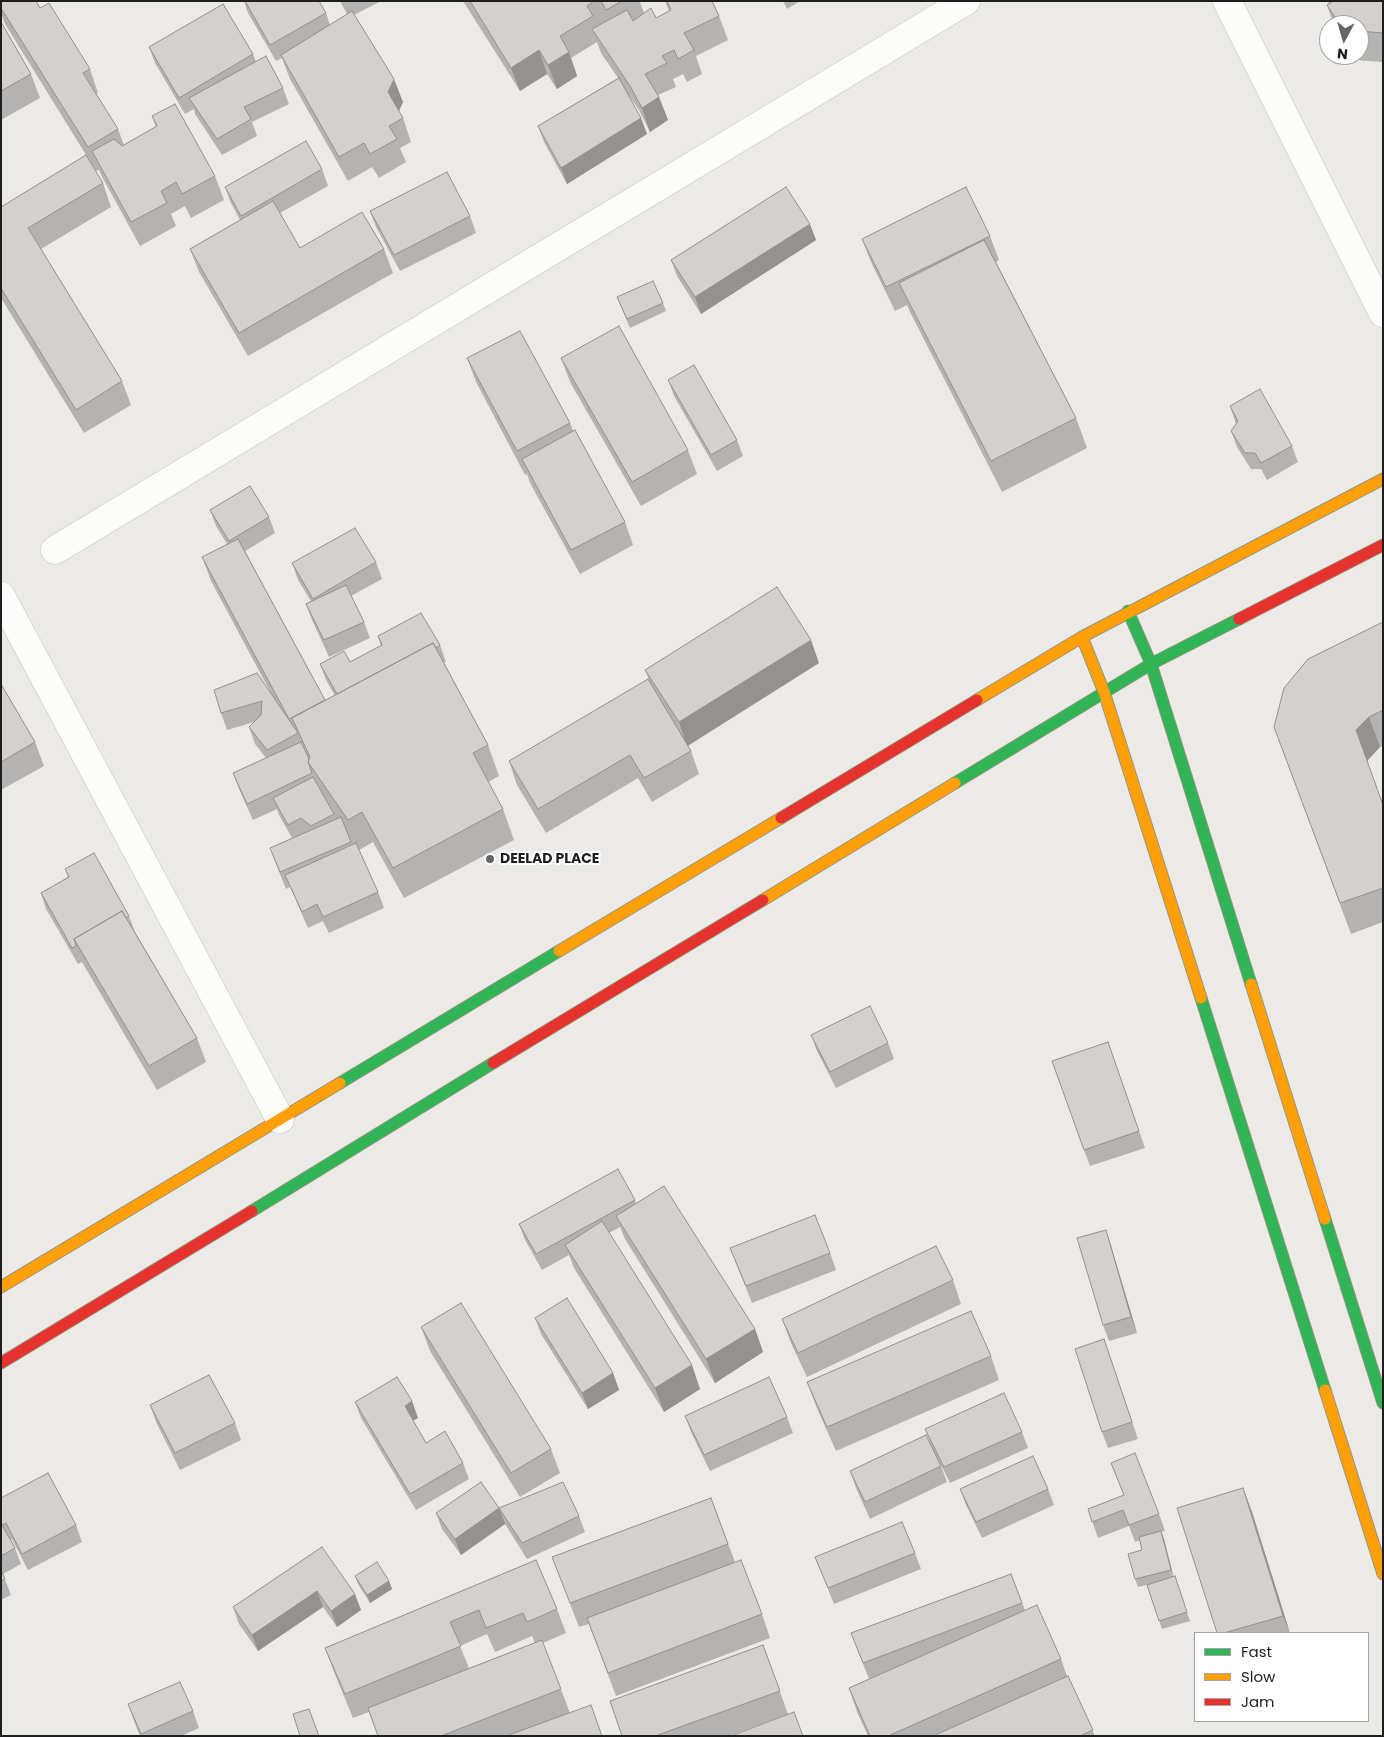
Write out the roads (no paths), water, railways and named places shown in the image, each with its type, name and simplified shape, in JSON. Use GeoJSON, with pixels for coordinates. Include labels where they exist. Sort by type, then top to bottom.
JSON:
{"type":"FeatureCollection","features":[{"type":"Feature","properties":{"kind":"main road"},"geometry":{"type":"LineString","coordinates":[[1,1287],[1082,637],[1128,611],[1383,479]]}},
{"type":"Feature","properties":{"kind":"main road"},"geometry":{"type":"LineString","coordinates":[[1,1363],[1151,664],[1383,545]]}},
{"type":"Feature","properties":{"kind":"main road"},"geometry":{"type":"LineString","coordinates":[[1128,611],[1151,664],[1383,1403]]}},
{"type":"Feature","properties":{"kind":"main road"},"geometry":{"type":"LineString","coordinates":[[1082,637],[1104,692],[1383,1574]]}},
{"type":"Feature","properties":{"kind":"street"},"geometry":{"type":"LineString","coordinates":[[55,550],[966,1]]}},
{"type":"Feature","properties":{"kind":"street"},"geometry":{"type":"LineString","coordinates":[[1227,1],[1383,313]]}},
{"type":"Feature","properties":{"kind":"street"},"geometry":{"type":"LineString","coordinates":[[2,597],[280,1119]]}},
{"type":"Feature","properties":{"kind":"place","name":"DEELAD PLACE"},"geometry":{"type":"Point","coordinates":[490,859]}}]}
